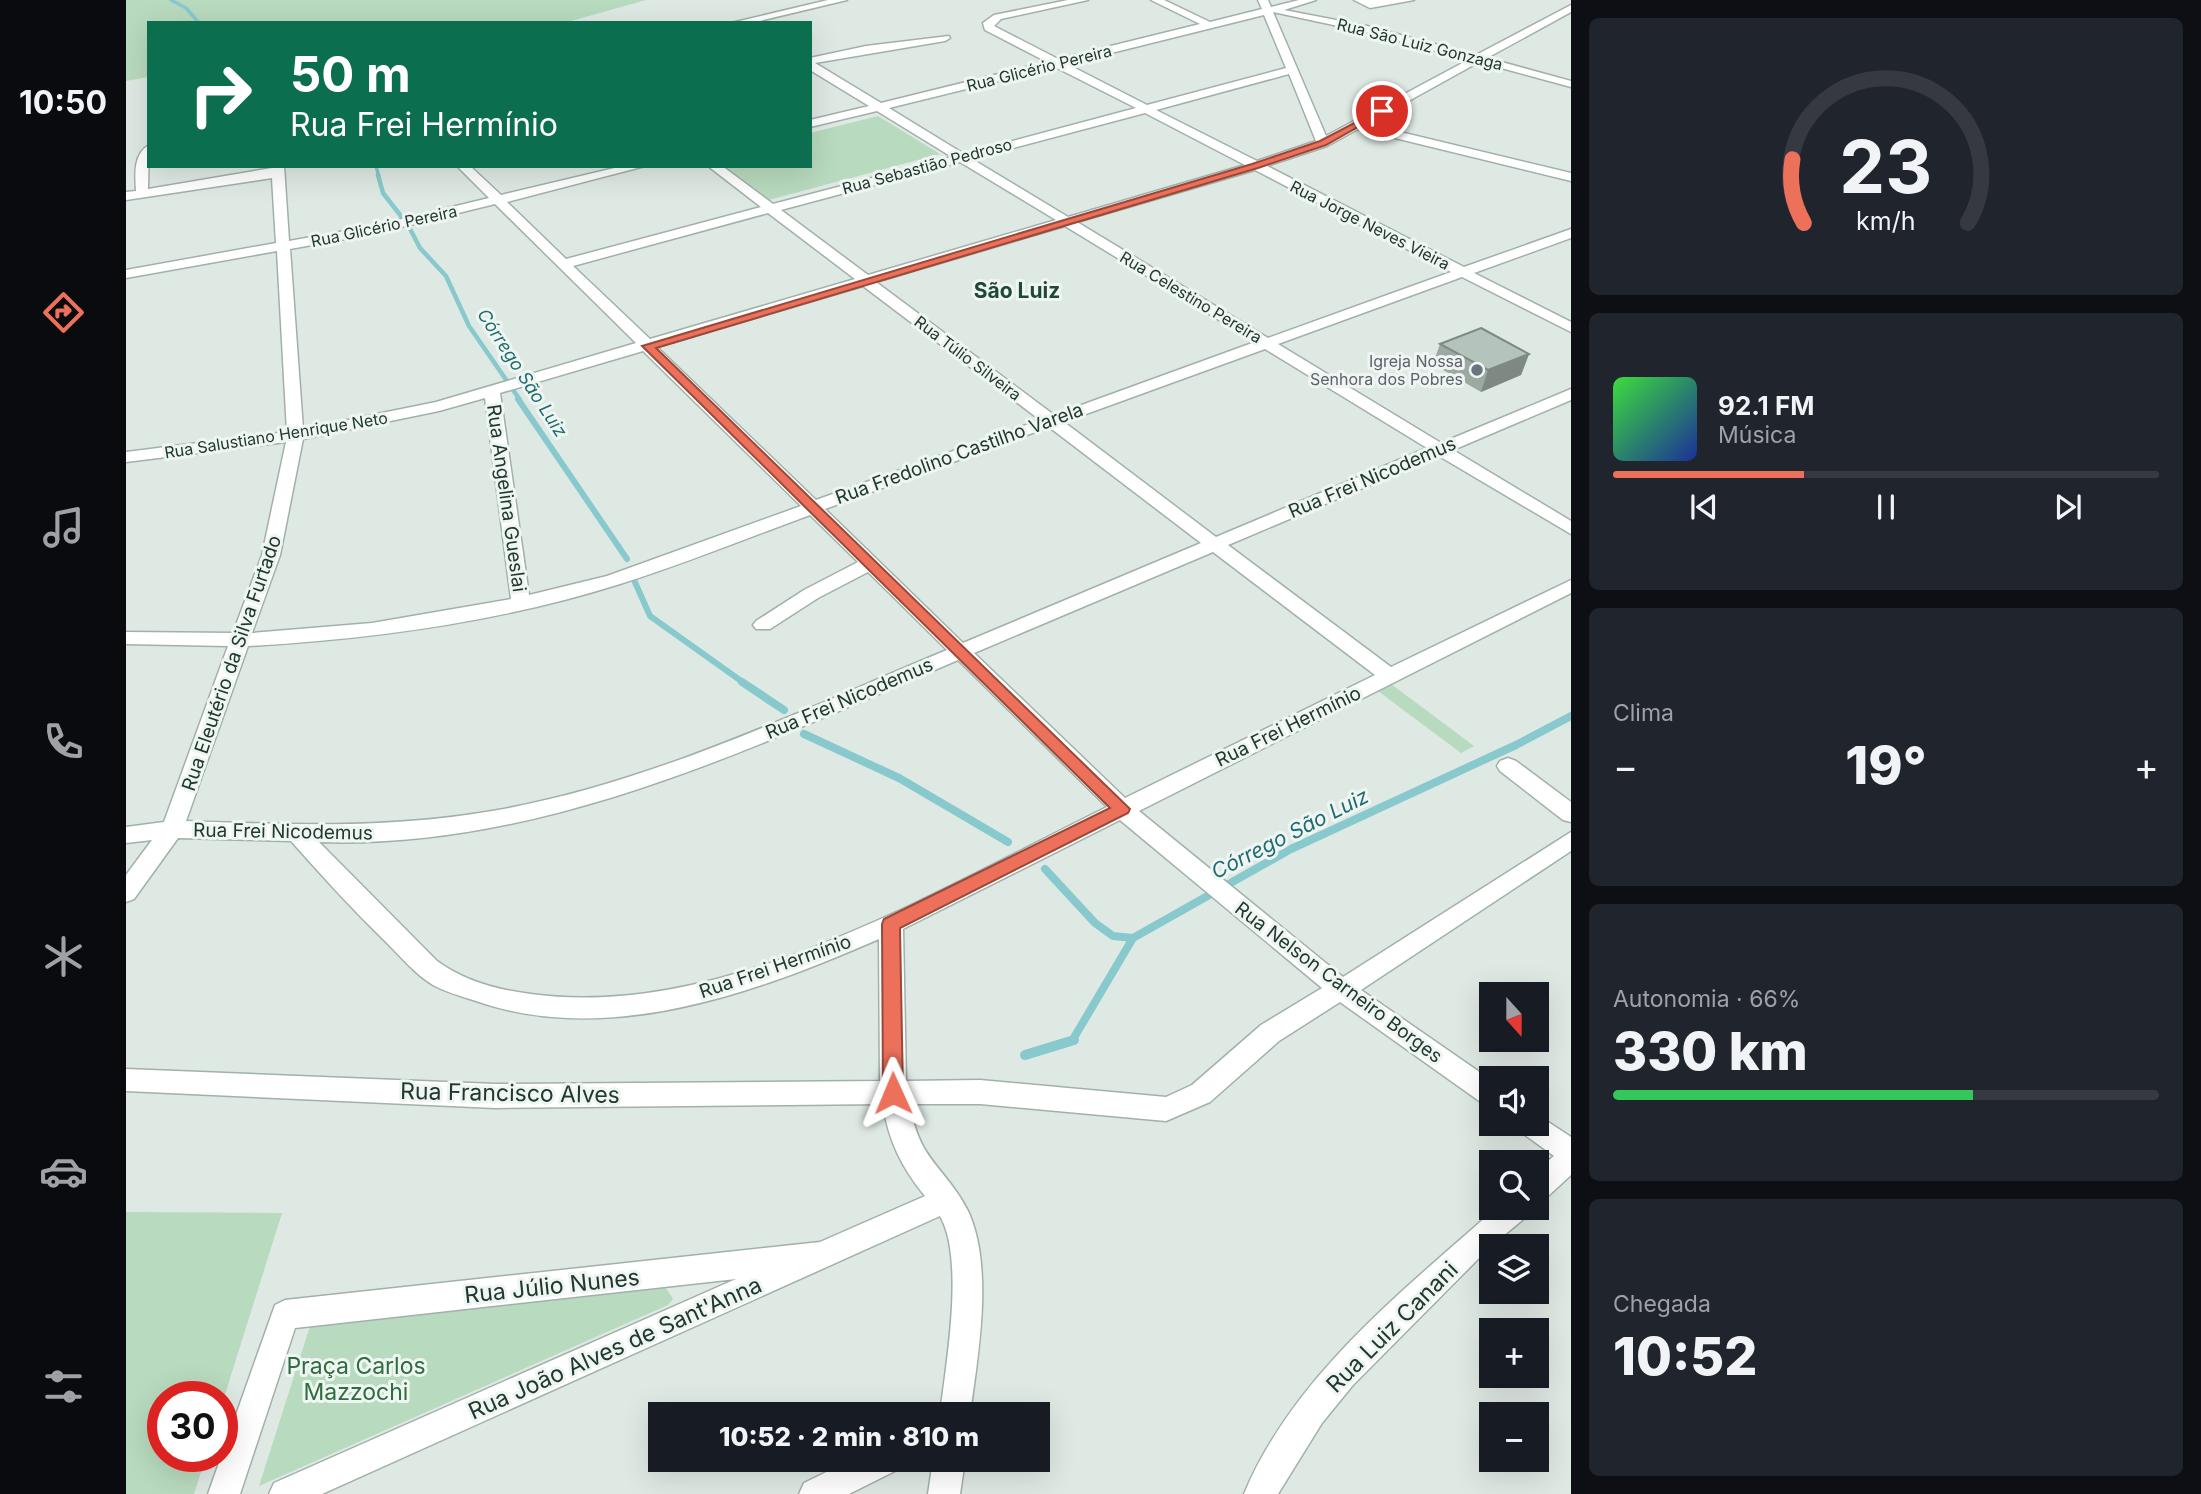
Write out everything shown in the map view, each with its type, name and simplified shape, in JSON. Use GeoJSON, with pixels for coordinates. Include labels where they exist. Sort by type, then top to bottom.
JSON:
{"type":"FeatureCollection","features":[{"type":"Feature","properties":{"kind":"street"},"geometry":{"type":"LineString","coordinates":[[748,21],[842,0]]}},
{"type":"Feature","properties":{"kind":"street"},"geometry":{"type":"LineString","coordinates":[[1156,0],[1211,26]]}},
{"type":"Feature","properties":{"kind":"street"},"geometry":{"type":"LineString","coordinates":[[1263,0],[1323,143]]}},
{"type":"Feature","properties":{"kind":"street","name":"Rua Glicério Pereira"},"geometry":{"type":"LineString","coordinates":[[812,124],[1311,0]]}},
{"type":"Feature","properties":{"kind":"street"},"geometry":{"type":"LineString","coordinates":[[1359,0],[1370,5],[1409,0]]}},
{"type":"Feature","properties":{"kind":"street","name":"Rua Jorge Neves Vieira"},"geometry":{"type":"LineString","coordinates":[[1075,1],[1010,14],[988,23],[995,34],[1571,328]]}},
{"type":"Feature","properties":{"kind":"street","name":"Rua Salustiano Henrique Neto"},"geometry":{"type":"LineString","coordinates":[[126,457],[295,436],[366,423],[496,391],[1255,166],[1323,143],[1571,8]]}},
{"type":"Feature","properties":{"kind":"street","name":"Rua São Luiz Gonzaga"},"geometry":{"type":"LineString","coordinates":[[1268,12],[1311,16],[1571,84]]}},
{"type":"Feature","properties":{"kind":"street"},"geometry":{"type":"LineString","coordinates":[[812,62],[866,49],[945,38]]}},
{"type":"Feature","properties":{"kind":"street","name":"Rua Celestino Pereira"},"geometry":{"type":"LineString","coordinates":[[812,64],[1571,529]]}},
{"type":"Feature","properties":{"kind":"street","name":"Rua Sebastião Pedroso"},"geometry":{"type":"LineString","coordinates":[[563,264],[1141,108],[1292,70]]}},
{"type":"Feature","properties":{"kind":"street"},"geometry":{"type":"LineString","coordinates":[[1357,125],[1571,177]]}},
{"type":"Feature","properties":{"kind":"street"},"geometry":{"type":"LineString","coordinates":[[142,193],[141,167],[147,154]]}},
{"type":"Feature","properties":{"kind":"street","name":"Rua Nelson Carneiro Borges"},"geometry":{"type":"LineString","coordinates":[[465,168],[1122,809],[1342,990],[1479,1087]]}},
{"type":"Feature","properties":{"kind":"street","name":"Rua Glicério Pereira"},"geometry":{"type":"LineString","coordinates":[[126,274],[392,226],[631,168]]}},
{"type":"Feature","properties":{"kind":"street","name":"Rua Túlio Silveira"},"geometry":{"type":"LineString","coordinates":[[717,168],[1389,676]]}},
{"type":"Feature","properties":{"kind":"street"},"geometry":{"type":"LineString","coordinates":[[126,195],[279,169]]}},
{"type":"Feature","properties":{"kind":"street","name":"Rua Eleutério da Silva Furtado"},"geometry":{"type":"LineString","coordinates":[[126,893],[172,829],[271,555],[295,436],[279,169]]}},
{"type":"Feature","properties":{"kind":"street","name":"Rua Fredolino Castilho Varela"},"geometry":{"type":"LineString","coordinates":[[126,638],[241,639],[345,631],[521,603],[612,580],[1571,233]]}},
{"type":"Feature","properties":{"kind":"street","name":"Rua Angelina Gueslai"},"geometry":{"type":"LineString","coordinates":[[496,391],[521,603]]}},
{"type":"Feature","properties":{"kind":"street","name":"Rua Frei Nicodemus"},"geometry":{"type":"LineString","coordinates":[[126,835],[172,829],[348,835],[427,828],[561,805],[690,763],[1571,394]]}},
{"type":"Feature","properties":{"kind":"street"},"geometry":{"type":"LineString","coordinates":[[763,625],[830,583],[870,564]]}},
{"type":"Feature","properties":{"kind":"street","name":"Rua Frei Hermínio"},"geometry":{"type":"LineString","coordinates":[[298,834],[368,911],[448,981],[482,995],[565,1008],[651,1003],[786,967],[891,924],[1571,586]]}},
{"type":"Feature","properties":{"kind":"street"},"geometry":{"type":"LineString","coordinates":[[1508,766],[1571,814]]}},
{"type":"Feature","properties":{"kind":"street","name":"Rua Francisco Alves"},"geometry":{"type":"LineString","coordinates":[[126,1080],[495,1096],[1007,1093],[1166,1109],[1185,1105],[1203,1095],[1281,1024],[1310,1003],[1342,990],[1571,840]]}},
{"type":"Feature","properties":{"kind":"street"},"geometry":{"type":"LineString","coordinates":[[891,924],[893,1093],[904,1138],[913,1161],[955,1215],[964,1239],[965,1318],[956,1402]]}},
{"type":"Feature","properties":{"kind":"street"},"geometry":{"type":"LineString","coordinates":[[1548,1136],[1571,1152]]}},
{"type":"Feature","properties":{"kind":"street"},"geometry":{"type":"LineString","coordinates":[[1549,1177],[1571,1158]]}},
{"type":"Feature","properties":{"kind":"street","name":"Rua João Alves de Sant'Anna"},"geometry":{"type":"LineString","coordinates":[[285,1494],[944,1201]]}},
{"type":"Feature","properties":{"kind":"street","name":"Rua Luiz Canani"},"geometry":{"type":"LineString","coordinates":[[1260,1494],[1280,1454],[1330,1385],[1385,1327],[1503,1220]]}},
{"type":"Feature","properties":{"kind":"street","name":"Rua Júlio Nunes"},"geometry":{"type":"LineString","coordinates":[[223,1494],[285,1315],[820,1256]]}},
{"type":"Feature","properties":{"kind":"street"},"geometry":{"type":"LineString","coordinates":[[815,1494],[860,1472]]}},
{"type":"Feature","properties":{"kind":"street"},"geometry":{"type":"LineString","coordinates":[[944,1494],[947,1472]]}},
{"type":"Feature","properties":{"kind":"green space"},"geometry":{"type":"Polygon","coordinates":[[[126,0],[646,0],[571,21],[147,21],[147,77],[126,81],[126,0]]]}},
{"type":"Feature","properties":{"kind":"green space"},"geometry":{"type":"Polygon","coordinates":[[[878,116],[940,154],[769,200],[726,168],[812,168],[812,132],[878,116]]]}},
{"type":"Feature","properties":{"kind":"green space"},"geometry":{"type":"Polygon","coordinates":[[[1391,684],[1474,746],[1461,753],[1378,691],[1391,684]]]}},
{"type":"Feature","properties":{"kind":"green space"},"geometry":{"type":"Polygon","coordinates":[[[126,1212],[282,1213],[229,1381],[147,1381],[147,1472],[201,1472],[194,1494],[126,1494],[126,1212]]]}},
{"type":"Feature","properties":{"kind":"green space","name":"Praça Carlos Mazzochi"},"geometry":{"type":"Polygon","coordinates":[[[664,1285],[673,1299],[668,1305],[259,1486],[310,1326],[664,1285]]]}},
{"type":"Feature","properties":{"kind":"building"},"geometry":{"type":"Polygon","coordinates":[[[1481,328],[1529,354],[1488,370],[1440,344],[1481,328]]]}},
{"type":"Feature","properties":{"kind":"waterway","name":"Córrego São Luiz"},"geometry":{"type":"LineString","coordinates":[[171,0],[186,8],[197,21]]}},
{"type":"Feature","properties":{"kind":"waterway","name":"Córrego São Luiz"},"geometry":{"type":"LineString","coordinates":[[377,168],[379,177]]}},
{"type":"Feature","properties":{"kind":"waterway","name":"Córrego São Luiz"},"geometry":{"type":"LineString","coordinates":[[378,175],[383,193],[408,225],[420,248],[446,276],[469,326],[520,400]]}},
{"type":"Feature","properties":{"kind":"waterway","name":"Córrego São Luiz"},"geometry":{"type":"LineString","coordinates":[[518,399],[627,559]]}},
{"type":"Feature","properties":{"kind":"waterway","name":"Córrego São Luiz"},"geometry":{"type":"LineString","coordinates":[[634,580],[650,616],[744,683]]}},
{"type":"Feature","properties":{"kind":"waterway","name":"Córrego São Luiz"},"geometry":{"type":"LineString","coordinates":[[742,682],[784,710]]}},
{"type":"Feature","properties":{"kind":"waterway","name":"Córrego São Luiz"},"geometry":{"type":"LineString","coordinates":[[1133,938],[1291,849],[1516,745],[1571,716]]}},
{"type":"Feature","properties":{"kind":"waterway","name":"Córrego São Luiz"},"geometry":{"type":"LineString","coordinates":[[804,734],[899,778],[1008,842]]}},
{"type":"Feature","properties":{"kind":"waterway","name":"Córrego São Luiz"},"geometry":{"type":"LineString","coordinates":[[1045,869],[1095,923],[1113,936],[1133,938]]}},
{"type":"Feature","properties":{"kind":"waterway"},"geometry":{"type":"LineString","coordinates":[[1072,1041],[1133,938]]}},
{"type":"Feature","properties":{"kind":"waterway"},"geometry":{"type":"LineString","coordinates":[[1025,1055],[1072,1041]]}},
{"type":"Feature","properties":{"kind":"place","name":"Igreja Nossa Senhora dos Pobres"},"geometry":{"type":"Point","coordinates":[1477,370]}},
{"type":"Feature","properties":{"kind":"district","name":"São Luiz"},"geometry":{"type":"Point","coordinates":[1017,291]}},
{"type":"Feature","properties":{"kind":"route"},"geometry":{"type":"LineString","coordinates":[[893,1093],[891,924],[1122,809],[648,346],[1255,166],[1323,143],[1382,111]]}}]}
